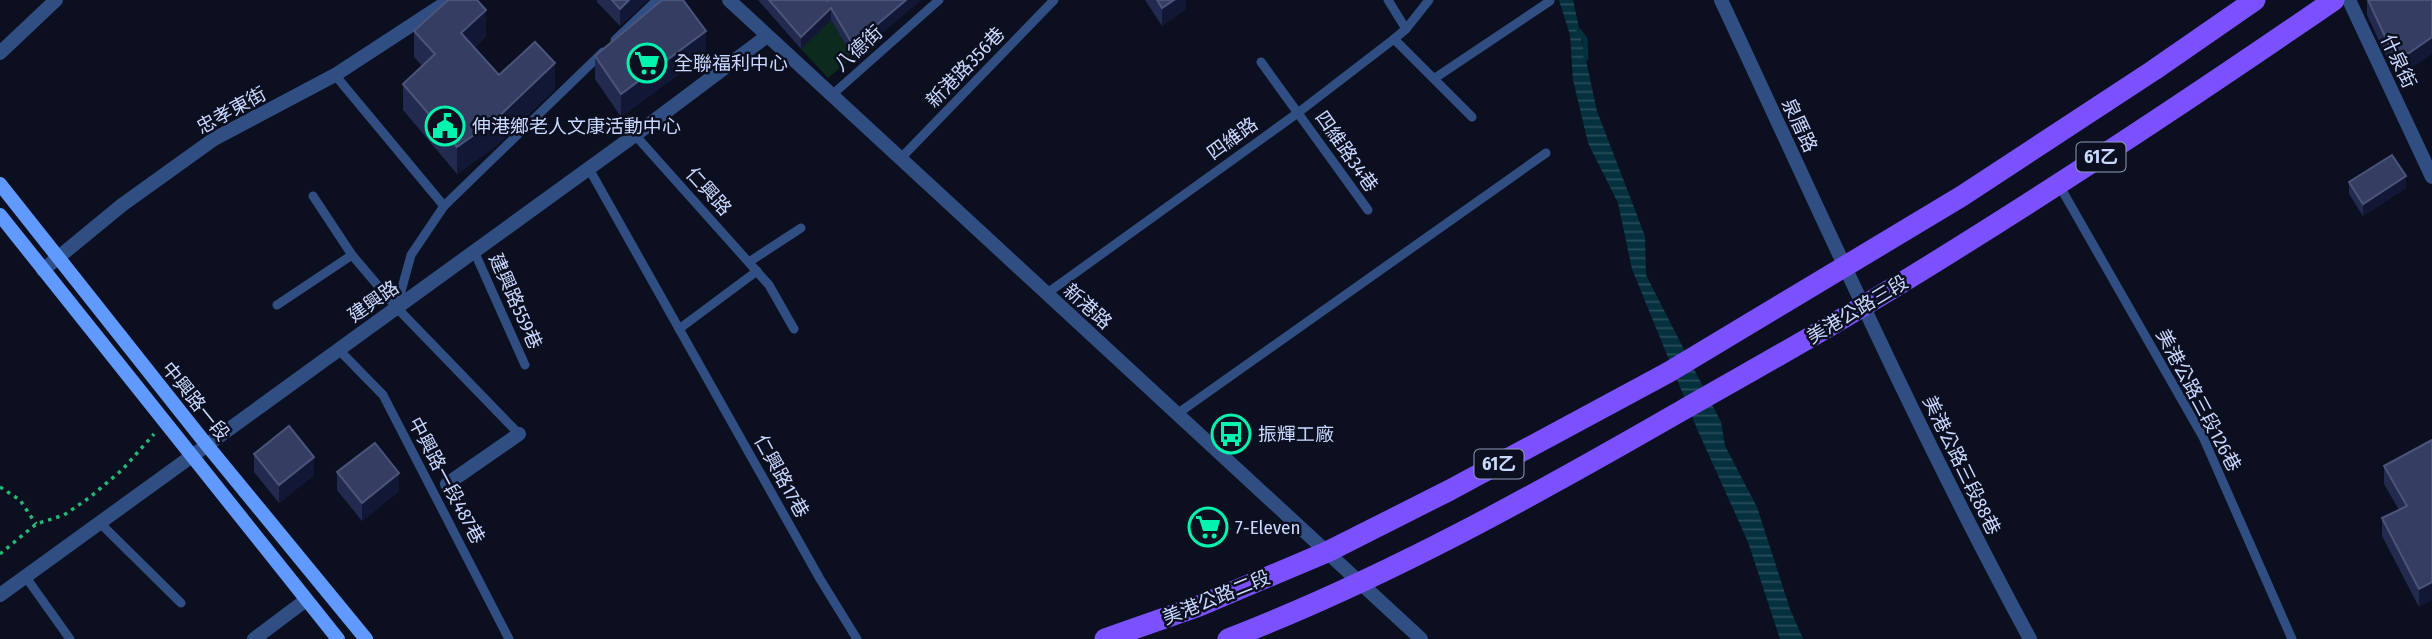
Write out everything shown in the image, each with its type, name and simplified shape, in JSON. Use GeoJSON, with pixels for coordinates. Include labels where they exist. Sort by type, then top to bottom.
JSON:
{"type":"FeatureCollection","features":[{"type":"Feature","properties":{"kind":"main road","name":"61乙"},"geometry":{"type":"LineString","coordinates":[[1327,552],[1450,490],[1669,372],[1962,196],[2255,0]]}},
{"type":"Feature","properties":{"kind":"main road","name":"美港公路三段"},"geometry":{"type":"LineString","coordinates":[[1359,583],[1479,524],[1594,462],[1863,306],[2059,185],[2202,91],[2333,0]]}},
{"type":"Feature","properties":{"kind":"main road","name":"中興路一段"},"geometry":{"type":"LineString","coordinates":[[0,184],[206,444],[366,639]]}},
{"type":"Feature","properties":{"kind":"main road","name":"中興路一段"},"geometry":{"type":"LineString","coordinates":[[0,215],[338,639]]}},
{"type":"Feature","properties":{"kind":"main road","name":"美港公路二段"},"geometry":{"type":"LineString","coordinates":[[1105,639],[1199,606],[1327,552]]}},
{"type":"Feature","properties":{"kind":"main road","name":"61乙"},"geometry":{"type":"LineString","coordinates":[[1228,639],[1359,583]]}},
{"type":"Feature","properties":{"kind":"street"},"geometry":{"type":"LineString","coordinates":[[0,53],[56,0]]}},
{"type":"Feature","properties":{"kind":"street","name":"忠孝東街"},"geometry":{"type":"LineString","coordinates":[[43,270],[122,205],[215,139],[335,75],[450,0]]}},
{"type":"Feature","properties":{"kind":"street","name":"新港路"},"geometry":{"type":"LineString","coordinates":[[729,0],[1421,639]]}},
{"type":"Feature","properties":{"kind":"street","name":"泉厝路"},"geometry":{"type":"LineString","coordinates":[[1721,0],[1863,306]]}},
{"type":"Feature","properties":{"kind":"street","name":"什泉街"},"geometry":{"type":"LineString","coordinates":[[2349,0],[2432,177]]}},
{"type":"Feature","properties":{"kind":"street","name":"建興路"},"geometry":{"type":"LineString","coordinates":[[0,595],[635,135],[766,36]]}},
{"type":"Feature","properties":{"kind":"street","name":"美港公路三段88巷"},"geometry":{"type":"LineString","coordinates":[[1863,306],[1979,544],[2030,639]]}},
{"type":"Feature","properties":{"kind":"street"},"geometry":{"type":"LineString","coordinates":[[447,484],[519,434]]}},
{"type":"Feature","properties":{"kind":"street"},"geometry":{"type":"LineString","coordinates":[[254,639],[306,600]]}},
{"type":"Feature","properties":{"kind":"lane"},"geometry":{"type":"LineString","coordinates":[[397,308],[411,255],[444,206],[657,0]]}},
{"type":"Feature","properties":{"kind":"lane","name":"八德街"},"geometry":{"type":"LineString","coordinates":[[833,94],[939,0]]}},
{"type":"Feature","properties":{"kind":"lane","name":"新港路356巷"},"geometry":{"type":"LineString","coordinates":[[901,158],[1054,0]]}},
{"type":"Feature","properties":{"kind":"lane"},"geometry":{"type":"LineString","coordinates":[[1388,0],[1406,30]]}},
{"type":"Feature","properties":{"kind":"lane","name":"四維路"},"geometry":{"type":"LineString","coordinates":[[1046,294],[1298,112],[1406,30],[1429,0]]}},
{"type":"Feature","properties":{"kind":"lane"},"geometry":{"type":"LineString","coordinates":[[1436,78],[1550,1]]}},
{"type":"Feature","properties":{"kind":"lane"},"geometry":{"type":"LineString","coordinates":[[1394,39],[1436,78],[1472,117]]}},
{"type":"Feature","properties":{"kind":"lane","name":"四維路34巷"},"geometry":{"type":"LineString","coordinates":[[1262,62],[1368,210]]}},
{"type":"Feature","properties":{"kind":"lane"},"geometry":{"type":"LineString","coordinates":[[335,75],[444,206]]}},
{"type":"Feature","properties":{"kind":"lane","name":"仁興路"},"geometry":{"type":"LineString","coordinates":[[635,135],[769,285],[794,328]]}},
{"type":"Feature","properties":{"kind":"lane"},"geometry":{"type":"LineString","coordinates":[[1177,414],[1546,153]]}},
{"type":"Feature","properties":{"kind":"lane","name":"仁興路17巷"},"geometry":{"type":"LineString","coordinates":[[588,167],[820,579],[857,639]]}},
{"type":"Feature","properties":{"kind":"lane","name":"美港公路三段126巷"},"geometry":{"type":"LineString","coordinates":[[2059,185],[2203,437],[2292,639]]}},
{"type":"Feature","properties":{"kind":"lane"},"geometry":{"type":"LineString","coordinates":[[313,197],[352,255],[397,308],[519,434]]}},
{"type":"Feature","properties":{"kind":"lane"},"geometry":{"type":"LineString","coordinates":[[749,262],[800,228]]}},
{"type":"Feature","properties":{"kind":"lane","name":"建興路559巷"},"geometry":{"type":"LineString","coordinates":[[474,251],[526,365]]}},
{"type":"Feature","properties":{"kind":"lane"},"geometry":{"type":"LineString","coordinates":[[277,304],[352,255]]}},
{"type":"Feature","properties":{"kind":"lane"},"geometry":{"type":"LineString","coordinates":[[679,329],[757,271]]}},
{"type":"Feature","properties":{"kind":"lane","name":"中興路一段487巷"},"geometry":{"type":"LineString","coordinates":[[338,349],[383,395],[509,639]]}},
{"type":"Feature","properties":{"kind":"lane"},"geometry":{"type":"LineString","coordinates":[[99,522],[181,603]]}},
{"type":"Feature","properties":{"kind":"lane"},"geometry":{"type":"LineString","coordinates":[[24,576],[70,639]]}},
{"type":"Feature","properties":{"kind":"path"},"geometry":{"type":"LineString","coordinates":[[0,554],[36,524],[64,515],[89,498],[122,470],[165,422]]}},
{"type":"Feature","properties":{"kind":"path"},"geometry":{"type":"LineString","coordinates":[[0,487],[20,500],[36,524]]}},
{"type":"Feature","properties":{"kind":"green space"},"geometry":{"type":"Polygon","coordinates":[[[831,20],[853,57],[828,78],[801,49],[831,20]]]}},
{"type":"Feature","properties":{"kind":"water"},"geometry":{"type":"Polygon","coordinates":[[[1559,0],[1573,0],[1597,111],[1645,236],[1646,275],[1721,422],[1725,446],[1757,507],[1790,609],[1803,639],[1780,639],[1748,542],[1698,431],[1632,269],[1618,203],[1588,143],[1573,80],[1570,35],[1559,0]]]}},
{"type":"Feature","properties":{"kind":"building"},"geometry":{"type":"Polygon","coordinates":[[[448,0],[477,0],[486,10],[461,33],[499,75],[535,42],[555,63],[495,120],[457,147],[403,84],[435,54],[414,31],[448,0]]]}},
{"type":"Feature","properties":{"kind":"building"},"geometry":{"type":"Polygon","coordinates":[[[612,0],[629,0],[620,9],[612,0]]]}},
{"type":"Feature","properties":{"kind":"building"},"geometry":{"type":"Polygon","coordinates":[[[662,0],[683,0],[706,31],[621,94],[595,56],[662,0]]]}},
{"type":"Feature","properties":{"kind":"building"},"geometry":{"type":"Polygon","coordinates":[[[769,0],[906,0],[853,45],[831,8],[801,37],[769,0]]]}},
{"type":"Feature","properties":{"kind":"building"},"geometry":{"type":"Polygon","coordinates":[[[1157,0],[1174,0],[1162,8],[1157,0]]]}},
{"type":"Feature","properties":{"kind":"building"},"geometry":{"type":"Polygon","coordinates":[[[2368,0],[2432,0],[2432,37],[2399,60],[2368,0]]]}},
{"type":"Feature","properties":{"kind":"building"},"geometry":{"type":"Polygon","coordinates":[[[2392,155],[2406,176],[2363,204],[2349,182],[2392,155]]]}},
{"type":"Feature","properties":{"kind":"building"},"geometry":{"type":"Polygon","coordinates":[[[289,426],[314,457],[279,485],[254,454],[289,426]]]}},
{"type":"Feature","properties":{"kind":"building"},"geometry":{"type":"Polygon","coordinates":[[[2432,440],[2432,582],[2419,589],[2382,518],[2407,506],[2384,466],[2432,440]]]}},
{"type":"Feature","properties":{"kind":"building"},"geometry":{"type":"Polygon","coordinates":[[[375,443],[399,473],[362,503],[337,472],[375,443]]]}},
{"type":"Feature","properties":{"kind":"waterway"},"geometry":{"type":"LineString","coordinates":[[1579,31],[1585,39],[1586,58]]}},
{"type":"Feature","properties":{"kind":"place","name":"全聯福利中心"},"geometry":{"type":"Point","coordinates":[647,63]}},
{"type":"Feature","properties":{"kind":"place","name":"伸港鄉老人文康活動中心"},"geometry":{"type":"Point","coordinates":[445,126]}},
{"type":"Feature","properties":{"kind":"place","name":"振輝工廠"},"geometry":{"type":"Point","coordinates":[1231,434]}},
{"type":"Feature","properties":{"kind":"place","name":"7-Eleven"},"geometry":{"type":"Point","coordinates":[1208,527]}}]}
